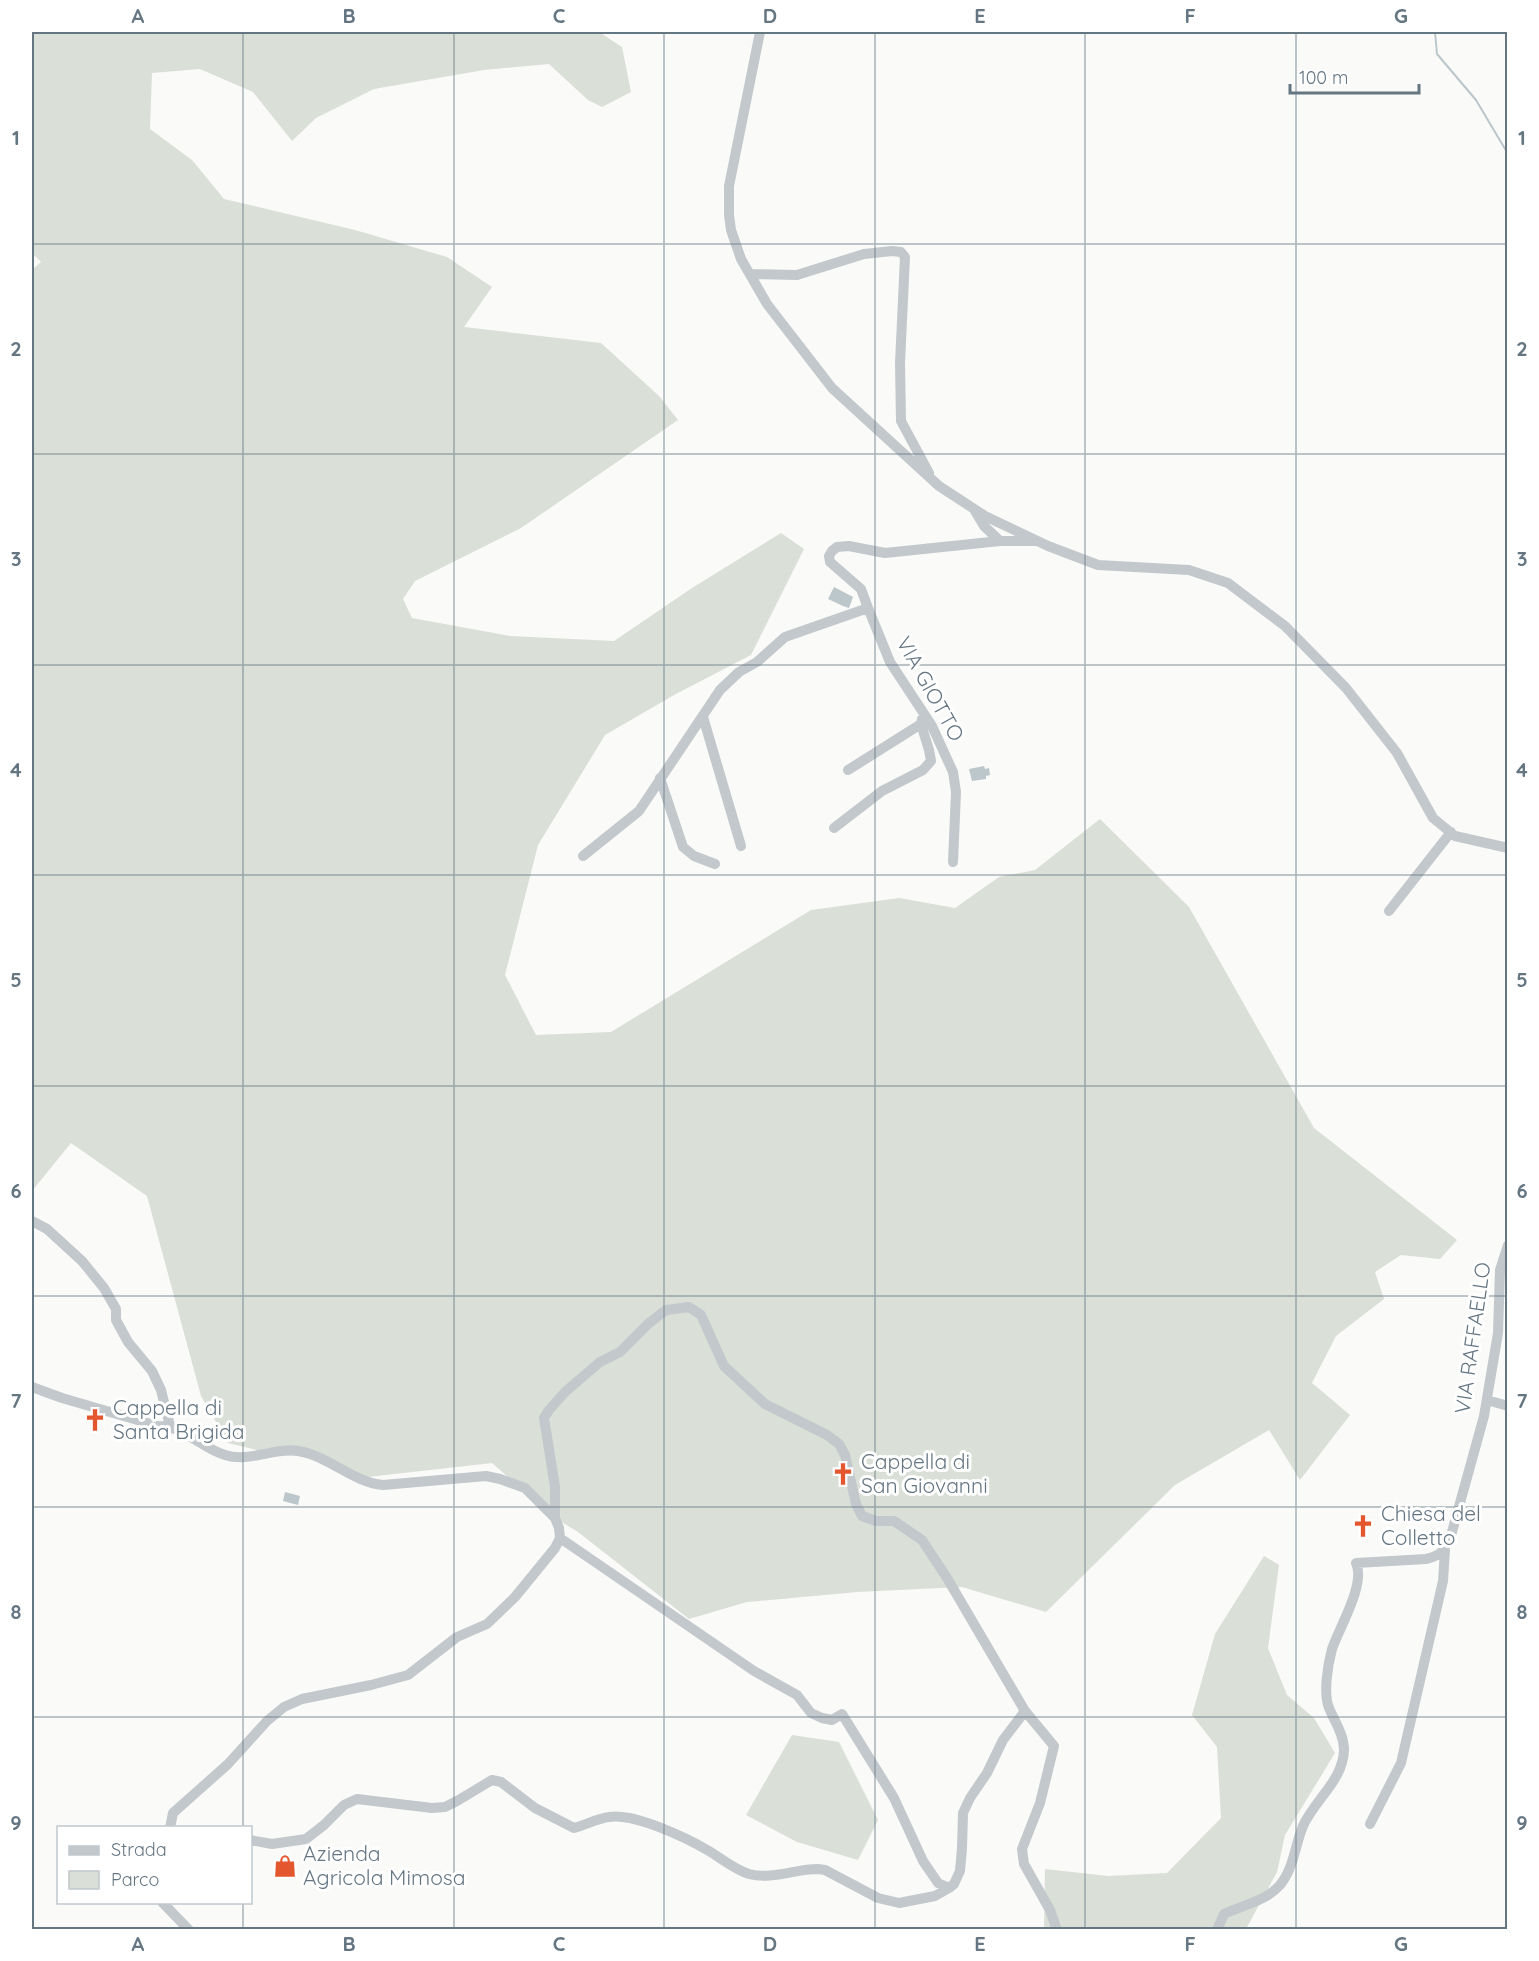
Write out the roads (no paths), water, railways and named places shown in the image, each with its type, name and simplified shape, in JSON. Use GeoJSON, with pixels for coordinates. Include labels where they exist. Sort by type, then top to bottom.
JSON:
{"type":"FeatureCollection","features":[{"type":"Feature","properties":{"kind":"street"},"geometry":{"type":"LineString","coordinates":[[760,32],[729,186],[731,230],[741,259],[767,304],[832,388],[933,481],[985,516],[1038,541],[1098,564],[1189,570],[1228,583],[1285,626],[1346,688],[1397,753],[1433,818],[1455,836],[1508,849]]}},
{"type":"Feature","properties":{"kind":"street"},"geometry":{"type":"LineString","coordinates":[[750,274],[797,275],[864,254],[901,252],[905,257],[900,363],[901,421],[933,481]]}},
{"type":"Feature","properties":{"kind":"street"},"geometry":{"type":"LineString","coordinates":[[973,508],[984,526],[1000,541],[1038,541]]}},
{"type":"Feature","properties":{"kind":"street","name":"VIA GIOTTO"},"geometry":{"type":"LineString","coordinates":[[953,862],[956,792],[953,772],[932,726],[922,718],[890,662],[861,589],[831,562],[829,556],[837,547],[849,546],[885,552],[1000,541]]}},
{"type":"Feature","properties":{"kind":"street"},"geometry":{"type":"LineString","coordinates":[[583,856],[639,811],[720,690],[740,672],[757,662],[785,637],[868,608]]}},
{"type":"Feature","properties":{"kind":"street"},"geometry":{"type":"LineString","coordinates":[[703,717],[741,846]]}},
{"type":"Feature","properties":{"kind":"street"},"geometry":{"type":"LineString","coordinates":[[834,828],[882,791],[923,770],[931,762],[922,718],[848,770]]}},
{"type":"Feature","properties":{"kind":"street"},"geometry":{"type":"LineString","coordinates":[[660,778],[682,847],[715,864]]}},
{"type":"Feature","properties":{"kind":"street"},"geometry":{"type":"LineString","coordinates":[[1389,911],[1451,832]]}},
{"type":"Feature","properties":{"kind":"street"},"geometry":{"type":"LineString","coordinates":[[32,1221],[47,1229],[82,1261],[104,1288],[116,1309],[116,1320],[128,1342],[152,1371],[162,1389],[170,1426]]}},
{"type":"Feature","properties":{"kind":"street","name":"VIA RAFFAELLO"},"geometry":{"type":"LineString","coordinates":[[1370,1824],[1401,1763],[1443,1581],[1445,1550],[1452,1532],[1487,1400],[1498,1332],[1500,1270],[1508,1245]]}},
{"type":"Feature","properties":{"kind":"street"},"geometry":{"type":"LineString","coordinates":[[170,1826],[173,1813],[228,1764],[267,1721],[284,1707],[302,1699],[408,1675],[457,1637],[487,1624],[514,1597],[555,1548],[560,1538],[555,1518],[555,1487],[544,1418],[565,1392],[600,1362],[620,1352],[666,1310],[689,1307],[701,1316],[724,1366],[756,1396],[765,1404],[839,1444],[845,1455],[856,1504],[862,1516],[876,1521],[894,1521],[921,1540],[947,1578],[1025,1711],[1054,1746],[1040,1803],[1022,1849],[1024,1864],[1053,1916],[1057,1929]]}},
{"type":"Feature","properties":{"kind":"street"},"geometry":{"type":"LineString","coordinates":[[32,1387],[158,1426],[170,1426],[225,1455],[237,1457],[298,1451],[369,1484],[383,1485],[486,1476],[500,1479],[525,1488],[555,1518]]}},
{"type":"Feature","properties":{"kind":"street"},"geometry":{"type":"LineString","coordinates":[[1487,1400],[1508,1406]]}},
{"type":"Feature","properties":{"kind":"street"},"geometry":{"type":"LineString","coordinates":[[560,1538],[754,1671],[796,1695],[811,1713],[832,1720],[842,1714],[894,1798],[923,1861],[938,1883],[949,1888]]}},
{"type":"Feature","properties":{"kind":"street"},"geometry":{"type":"LineString","coordinates":[[1217,1929],[1224,1914],[1264,1897],[1279,1886],[1288,1875],[1303,1827],[1340,1770],[1344,1748],[1341,1731],[1325,1695],[1332,1649],[1358,1580],[1356,1563],[1426,1559],[1437,1557],[1445,1550]]}},
{"type":"Feature","properties":{"kind":"street"},"geometry":{"type":"LineString","coordinates":[[252,1840],[272,1844],[306,1839],[344,1805],[357,1799],[438,1808],[457,1801],[485,1783],[496,1780],[535,1808],[566,1826],[574,1828],[614,1816],[650,1824],[694,1843],[738,1870],[749,1874],[766,1876],[818,1869],[838,1876],[878,1898],[899,1903],[935,1896],[954,1884],[960,1870],[963,1813],[987,1773],[1003,1740],[1025,1711]]}},
{"type":"Feature","properties":{"kind":"street"},"geometry":{"type":"LineString","coordinates":[[164,1904],[189,1929]]}},
{"type":"Feature","properties":{"kind":"waterway"},"geometry":{"type":"LineString","coordinates":[[1435,32],[1437,54],[1476,100],[1508,154]]}},
{"type":"Feature","properties":{"kind":"place","name":"Cappella di Santa Brigida"},"geometry":{"type":"Point","coordinates":[95,1420]}},
{"type":"Feature","properties":{"kind":"place","name":"Cappella di San Giovanni"},"geometry":{"type":"Point","coordinates":[843,1474]}},
{"type":"Feature","properties":{"kind":"place","name":"Chiesa del Colletto"},"geometry":{"type":"Point","coordinates":[1363,1526]}},
{"type":"Feature","properties":{"kind":"place","name":"Azienda Agricola Mimosa"},"geometry":{"type":"Point","coordinates":[285,1866]}}]}
